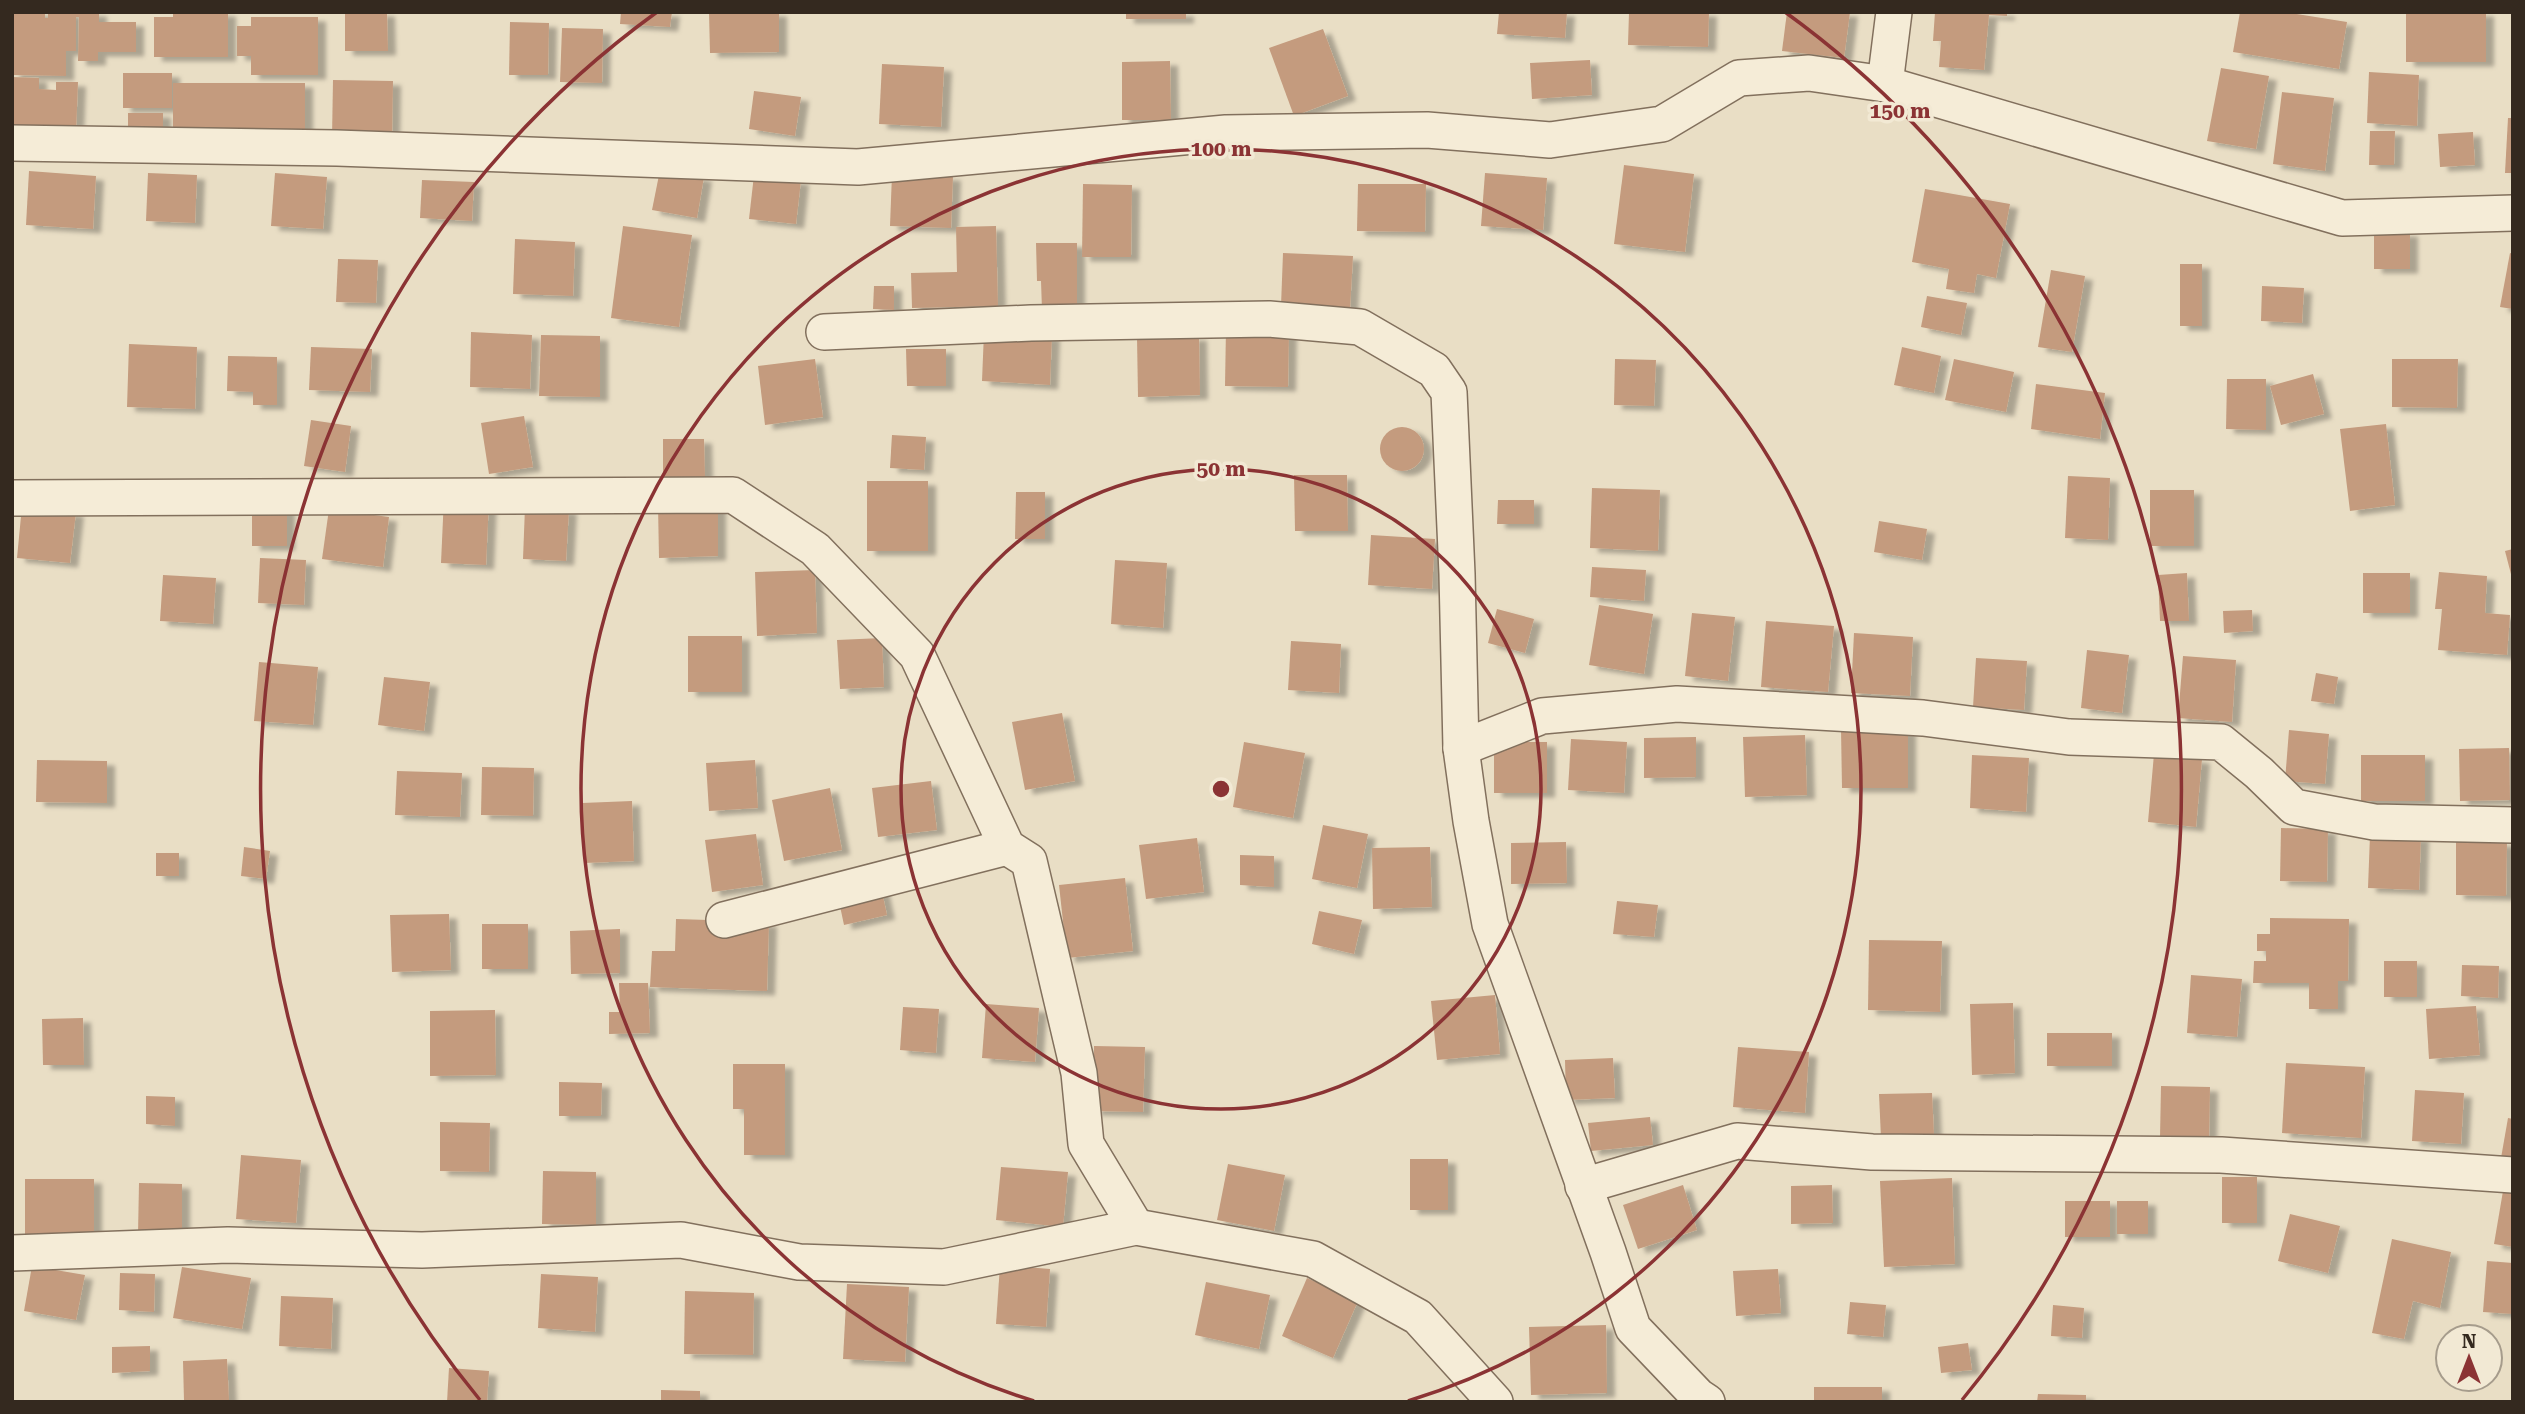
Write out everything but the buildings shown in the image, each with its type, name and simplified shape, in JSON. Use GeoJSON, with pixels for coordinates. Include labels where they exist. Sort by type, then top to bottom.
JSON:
{"type":"FeatureCollection","features":[{"type":"Feature","properties":{"kind":"street"},"geometry":{"type":"LineString","coordinates":[[1885,84],[1894,12]]}},
{"type":"Feature","properties":{"kind":"street"},"geometry":{"type":"LineString","coordinates":[[12,143],[351,149],[858,167],[1226,134],[1427,130],[1550,140],[1662,124],[1739,78],[1809,73],[1885,84],[2342,218],[2513,213]]}},
{"type":"Feature","properties":{"kind":"street"},"geometry":{"type":"LineString","coordinates":[[824,332],[1031,323],[1269,319],[1360,327],[1434,370],[1449,392],[1461,748],[1490,925],[1633,1328],[1698,1396],[1707,1402]]}},
{"type":"Feature","properties":{"kind":"street"},"geometry":{"type":"LineString","coordinates":[[12,498],[733,495],[815,549],[917,655],[1007,846],[1029,861],[1079,1073],[1086,1144],[1136,1227]]}},
{"type":"Feature","properties":{"kind":"street"},"geometry":{"type":"LineString","coordinates":[[1461,748],[1542,716],[1677,704],[1923,718],[2069,737],[2221,742],[2259,773],[2294,807],[2374,822],[2513,825]]}},
{"type":"Feature","properties":{"kind":"street"},"geometry":{"type":"LineString","coordinates":[[724,920],[1007,846]]}},
{"type":"Feature","properties":{"kind":"street"},"geometry":{"type":"LineString","coordinates":[[1583,1186],[1737,1141],[1872,1152],[2221,1155],[2513,1175]]}},
{"type":"Feature","properties":{"kind":"street"},"geometry":{"type":"LineString","coordinates":[[12,1253],[228,1244],[422,1250],[681,1240],[799,1262],[944,1267],[1136,1227],[1313,1259],[1418,1317],[1495,1402]]}}]}
